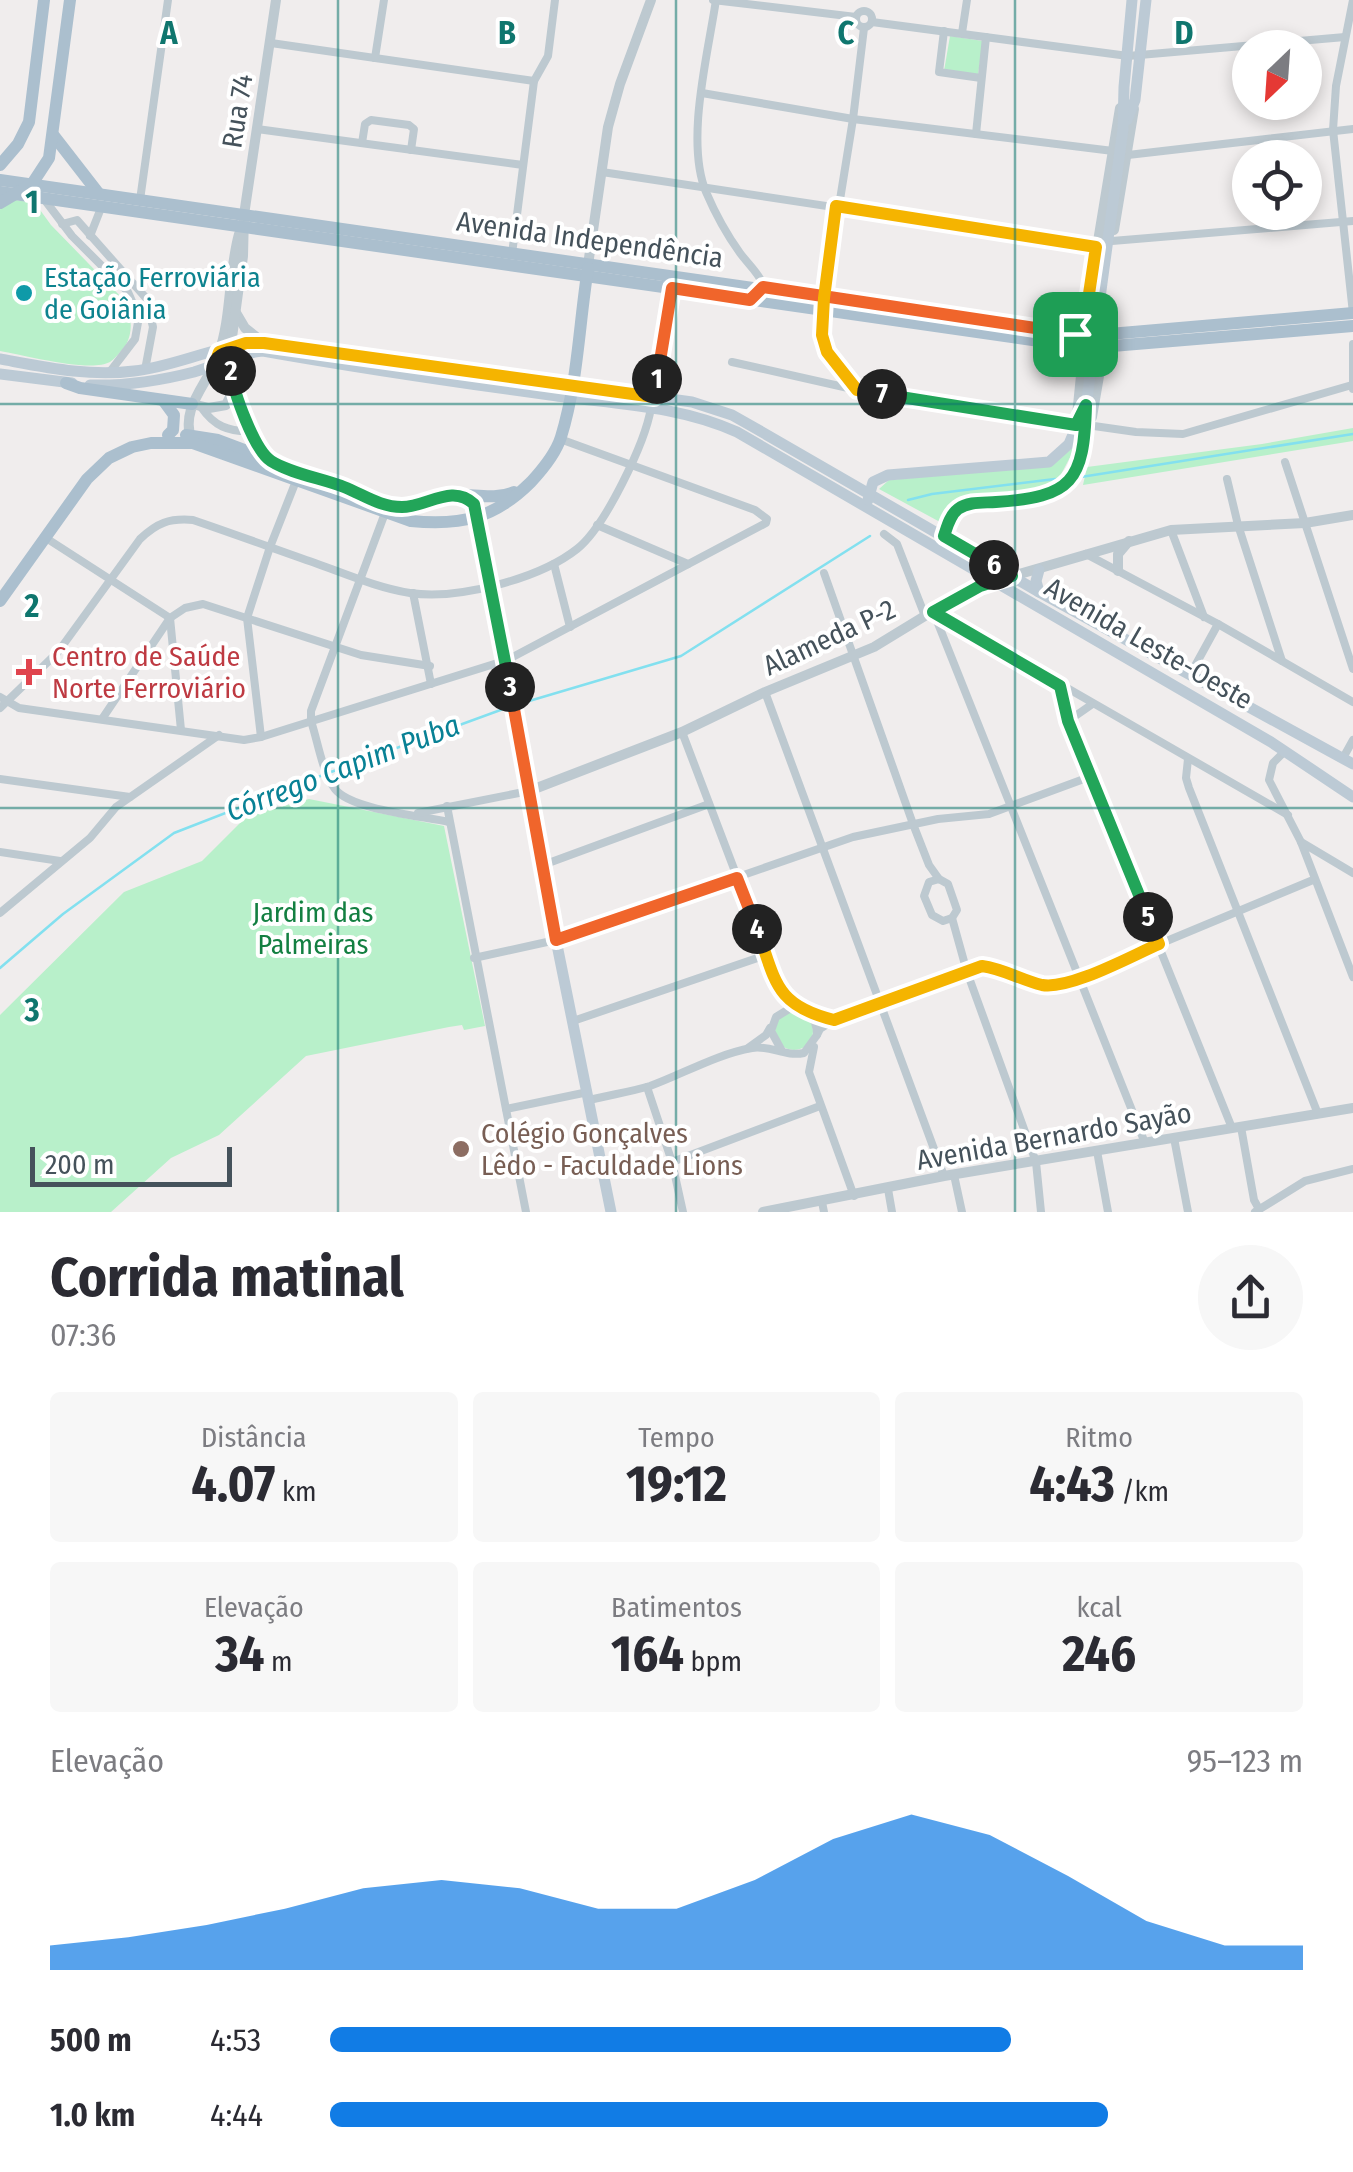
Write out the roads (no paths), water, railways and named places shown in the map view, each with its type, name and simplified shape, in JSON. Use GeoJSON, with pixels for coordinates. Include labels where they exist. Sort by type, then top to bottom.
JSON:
{"type":"FeatureCollection","features":[{"type":"Feature","properties":{"kind":"main road"},"geometry":{"type":"LineString","coordinates":[[0,165],[29,122],[44,0]]}},
{"type":"Feature","properties":{"kind":"main road"},"geometry":{"type":"LineString","coordinates":[[0,203],[32,184],[49,158],[70,0]]}},
{"type":"Feature","properties":{"kind":"main road"},"geometry":{"type":"LineString","coordinates":[[1123,129],[1135,100],[1132,0]]}},
{"type":"Feature","properties":{"kind":"main road"},"geometry":{"type":"LineString","coordinates":[[895,525],[906,525],[935,539],[944,536],[953,514],[963,506],[1034,500],[1061,488],[1077,468],[1081,425],[1099,341],[1123,129],[1124,87],[1146,0]]}},
{"type":"Feature","properties":{"kind":"main road"},"geometry":{"type":"LineString","coordinates":[[0,152],[24,133]]}},
{"type":"Feature","properties":{"kind":"main road"},"geometry":{"type":"LineString","coordinates":[[54,136],[100,201]]}},
{"type":"Feature","properties":{"kind":"main road","name":"Avenida Independência"},"geometry":{"type":"LineString","coordinates":[[0,180],[100,201],[672,283],[750,300],[823,305],[1079,340],[1252,327],[1353,313]]}},
{"type":"Feature","properties":{"kind":"main road","name":"Avenida Independência"},"geometry":{"type":"LineString","coordinates":[[0,192],[44,199],[140,200],[243,222],[512,254],[588,271]]}},
{"type":"Feature","properties":{"kind":"main road"},"geometry":{"type":"LineString","coordinates":[[0,602],[87,479],[110,458],[132,447],[192,439],[411,521],[433,523],[478,516],[516,498],[543,468],[560,439],[572,392],[588,271]]}},
{"type":"Feature","properties":{"kind":"main road","name":"Avenida Independência"},"geometry":{"type":"LineString","coordinates":[[672,283],[763,287],[823,305]]}},
{"type":"Feature","properties":{"kind":"main road","name":"Avenida Independência"},"geometry":{"type":"LineString","coordinates":[[1252,327],[1353,326]]}},
{"type":"Feature","properties":{"kind":"main road","name":"Avenida Leste-Oeste"},"geometry":{"type":"LineString","coordinates":[[0,360],[109,373],[264,347],[572,392],[653,402],[692,402],[732,415],[1039,592],[1348,761]]}},
{"type":"Feature","properties":{"kind":"main road","name":"Avenida Leste-Oeste"},"geometry":{"type":"LineString","coordinates":[[0,374],[66,382],[144,384],[214,366],[227,353]]}},
{"type":"Feature","properties":{"kind":"main road"},"geometry":{"type":"LineString","coordinates":[[66,382],[80,388],[196,405]]}},
{"type":"Feature","properties":{"kind":"main road"},"geometry":{"type":"LineString","coordinates":[[161,398],[174,414],[173,430],[168,435]]}},
{"type":"Feature","properties":{"kind":"main road","name":"Avenida Leste-Oeste"},"geometry":{"type":"LineString","coordinates":[[653,402],[721,425],[1284,751],[1353,797]]}},
{"type":"Feature","properties":{"kind":"main road"},"geometry":{"type":"LineString","coordinates":[[873,512],[868,493],[874,482],[888,476],[1049,462],[1069,444],[1081,425]]}},
{"type":"Feature","properties":{"kind":"main road"},"geometry":{"type":"LineString","coordinates":[[0,590],[87,469],[130,442],[152,435],[218,440],[380,504],[407,507],[454,494],[503,496],[526,486]]}},
{"type":"Feature","properties":{"kind":"main road"},"geometry":{"type":"LineString","coordinates":[[465,496],[474,504],[478,516],[611,1212]]}},
{"type":"Feature","properties":{"kind":"main road"},"geometry":{"type":"LineString","coordinates":[[429,502],[433,523]]}},
{"type":"Feature","properties":{"kind":"main road"},"geometry":{"type":"LineString","coordinates":[[1039,570],[1039,592]]}},
{"type":"Feature","properties":{"kind":"street"},"geometry":{"type":"LineString","coordinates":[[140,200],[168,0]]}},
{"type":"Feature","properties":{"kind":"street","name":"Rua 74"},"geometry":{"type":"LineString","coordinates":[[227,353],[276,0]]}},
{"type":"Feature","properties":{"kind":"street"},"geometry":{"type":"LineString","coordinates":[[375,58],[384,0]]}},
{"type":"Feature","properties":{"kind":"street"},"geometry":{"type":"LineString","coordinates":[[512,254],[534,81],[548,56],[556,0]]}},
{"type":"Feature","properties":{"kind":"street"},"geometry":{"type":"LineString","coordinates":[[588,271],[608,127],[651,0]]}},
{"type":"Feature","properties":{"kind":"street"},"geometry":{"type":"LineString","coordinates":[[750,300],[763,287],[758,272],[736,247],[704,189],[699,141],[715,0],[785,5],[856,18]]}},
{"type":"Feature","properties":{"kind":"street"},"geometry":{"type":"LineString","coordinates":[[962,32],[966,0]]}},
{"type":"Feature","properties":{"kind":"street"},"geometry":{"type":"LineString","coordinates":[[1353,0],[1333,130],[1348,222],[1353,313]]}},
{"type":"Feature","properties":{"kind":"street"},"geometry":{"type":"LineString","coordinates":[[857,390],[824,346],[823,305],[836,206],[868,25],[872,16],[867,5],[856,18],[857,24],[868,25],[944,31],[962,32],[1134,56],[1345,37]]}},
{"type":"Feature","properties":{"kind":"street"},"geometry":{"type":"LineString","coordinates":[[944,31],[939,72],[981,78]]}},
{"type":"Feature","properties":{"kind":"street"},"geometry":{"type":"LineString","coordinates":[[976,134],[986,36]]}},
{"type":"Feature","properties":{"kind":"street"},"geometry":{"type":"LineString","coordinates":[[270,43],[534,81]]}},
{"type":"Feature","properties":{"kind":"street"},"geometry":{"type":"LineString","coordinates":[[1081,425],[1083,356],[1079,340],[1124,87]]}},
{"type":"Feature","properties":{"kind":"street"},"geometry":{"type":"LineString","coordinates":[[702,94],[853,119],[1113,151]]}},
{"type":"Feature","properties":{"kind":"street"},"geometry":{"type":"LineString","coordinates":[[1081,425],[1092,418],[1101,315],[1135,100]]}},
{"type":"Feature","properties":{"kind":"street"},"geometry":{"type":"LineString","coordinates":[[362,143],[365,124],[371,120],[410,125],[414,129],[412,150]]}},
{"type":"Feature","properties":{"kind":"street"},"geometry":{"type":"LineString","coordinates":[[1128,155],[1353,129]]}},
{"type":"Feature","properties":{"kind":"street"},"geometry":{"type":"LineString","coordinates":[[257,130],[523,165]]}},
{"type":"Feature","properties":{"kind":"street"},"geometry":{"type":"LineString","coordinates":[[602,172],[1096,247]]}},
{"type":"Feature","properties":{"kind":"street"},"geometry":{"type":"LineString","coordinates":[[44,199],[62,224],[128,292],[138,314],[139,329],[109,373]]}},
{"type":"Feature","properties":{"kind":"street"},"geometry":{"type":"LineString","coordinates":[[90,236],[100,201]]}},
{"type":"Feature","properties":{"kind":"street"},"geometry":{"type":"LineString","coordinates":[[62,224],[78,220],[138,286],[151,308],[153,327],[145,370]]}},
{"type":"Feature","properties":{"kind":"street","name":"Rua 74"},"geometry":{"type":"LineString","coordinates":[[243,222],[238,236],[227,353],[234,390],[269,460]]}},
{"type":"Feature","properties":{"kind":"street"},"geometry":{"type":"LineString","coordinates":[[1112,241],[1348,222]]}},
{"type":"Feature","properties":{"kind":"street"},"geometry":{"type":"LineString","coordinates":[[560,439],[631,465],[755,510],[768,519],[761,528],[506,660],[260,738],[244,740],[19,708],[2,702],[58,652],[140,540],[154,526],[174,518],[193,520],[358,579],[413,593],[491,587],[554,564],[578,548],[597,525],[631,465],[653,402],[672,283]]}},
{"type":"Feature","properties":{"kind":"street"},"geometry":{"type":"LineString","coordinates":[[231,375],[246,356],[264,347],[245,328],[235,310]]}},
{"type":"Feature","properties":{"kind":"street"},"geometry":{"type":"LineString","coordinates":[[732,362],[857,390],[1081,425],[1183,434],[1353,387],[1353,344]]}},
{"type":"Feature","properties":{"kind":"street"},"geometry":{"type":"LineString","coordinates":[[192,439],[188,421],[214,366]]}},
{"type":"Feature","properties":{"kind":"street"},"geometry":{"type":"LineString","coordinates":[[196,405],[226,405],[234,390]]}},
{"type":"Feature","properties":{"kind":"street"},"geometry":{"type":"LineString","coordinates":[[196,405],[212,422],[228,430],[252,431]]}},
{"type":"Feature","properties":{"kind":"street"},"geometry":{"type":"LineString","coordinates":[[1285,462],[1353,669]]}},
{"type":"Feature","properties":{"kind":"street"},"geometry":{"type":"LineString","coordinates":[[1227,479],[1282,661]]}},
{"type":"Feature","properties":{"kind":"street"},"geometry":{"type":"LineString","coordinates":[[260,738],[247,618],[296,481]]}},
{"type":"Feature","properties":{"kind":"street"},"geometry":{"type":"LineString","coordinates":[[385,514],[311,710],[311,721],[332,785],[339,794],[356,803],[450,822]]}},
{"type":"Feature","properties":{"kind":"street","name":"Alameda P-2"},"geometry":{"type":"LineString","coordinates":[[414,814],[529,790],[682,732],[884,642],[992,582],[1171,530],[1305,523],[1353,515]]}},
{"type":"Feature","properties":{"kind":"street"},"geometry":{"type":"LineString","coordinates":[[597,525],[688,564]]}},
{"type":"Feature","properties":{"kind":"street"},"geometry":{"type":"LineString","coordinates":[[1171,530],[1204,616]]}},
{"type":"Feature","properties":{"kind":"street"},"geometry":{"type":"LineString","coordinates":[[884,534],[897,544],[929,614],[1145,1144]]}},
{"type":"Feature","properties":{"kind":"street"},"geometry":{"type":"LineString","coordinates":[[46,538],[170,618]]}},
{"type":"Feature","properties":{"kind":"street"},"geometry":{"type":"LineString","coordinates":[[1118,571],[1118,554],[1129,541]]}},
{"type":"Feature","properties":{"kind":"street"},"geometry":{"type":"LineString","coordinates":[[1084,553],[1204,616],[1353,702]]}},
{"type":"Feature","properties":{"kind":"street"},"geometry":{"type":"LineString","coordinates":[[554,564],[570,628]]}},
{"type":"Feature","properties":{"kind":"street"},"geometry":{"type":"LineString","coordinates":[[824,573],[913,824],[930,866],[955,897],[958,910],[947,919]]}},
{"type":"Feature","properties":{"kind":"street"},"geometry":{"type":"LineString","coordinates":[[413,593],[431,684]]}},
{"type":"Feature","properties":{"kind":"street"},"geometry":{"type":"LineString","coordinates":[[102,719],[170,618],[185,608],[203,604],[334,647],[383,660],[430,666]]}},
{"type":"Feature","properties":{"kind":"street"},"geometry":{"type":"LineString","coordinates":[[929,614],[1288,815]]}},
{"type":"Feature","properties":{"kind":"street"},"geometry":{"type":"LineString","coordinates":[[170,618],[180,730]]}},
{"type":"Feature","properties":{"kind":"street"},"geometry":{"type":"LineString","coordinates":[[1190,674],[1218,624]]}},
{"type":"Feature","properties":{"kind":"street"},"geometry":{"type":"LineString","coordinates":[[1060,686],[1068,721],[1237,1128],[1257,1210],[1305,1181],[1353,1169]]}},
{"type":"Feature","properties":{"kind":"street"},"geometry":{"type":"LineString","coordinates":[[765,692],[962,1212]]}},
{"type":"Feature","properties":{"kind":"street"},"geometry":{"type":"LineString","coordinates":[[1068,721],[1091,704]]}},
{"type":"Feature","properties":{"kind":"street"},"geometry":{"type":"LineString","coordinates":[[506,1109],[647,1087],[748,1049],[770,1046],[785,1052],[804,1052],[816,1039],[815,1020],[791,1004],[780,990],[682,732]]}},
{"type":"Feature","properties":{"kind":"street"},"geometry":{"type":"LineString","coordinates":[[0,912],[90,838],[116,807],[219,736]]}},
{"type":"Feature","properties":{"kind":"street"},"geometry":{"type":"LineString","coordinates":[[1348,761],[1353,740]]}},
{"type":"Feature","properties":{"kind":"street"},"geometry":{"type":"LineString","coordinates":[[1284,751],[1268,775],[1301,842],[1353,977]]}},
{"type":"Feature","properties":{"kind":"street"},"geometry":{"type":"LineString","coordinates":[[1188,760],[1188,788],[1318,1114]]}},
{"type":"Feature","properties":{"kind":"street"},"geometry":{"type":"LineString","coordinates":[[474,958],[556,940],[822,847],[913,824],[1011,808],[1092,776]]}},
{"type":"Feature","properties":{"kind":"street"},"geometry":{"type":"LineString","coordinates":[[0,779],[130,797]]}},
{"type":"Feature","properties":{"kind":"street"},"geometry":{"type":"LineString","coordinates":[[543,865],[709,804]]}},
{"type":"Feature","properties":{"kind":"street"},"geometry":{"type":"LineString","coordinates":[[447,806],[526,1212]]}},
{"type":"Feature","properties":{"kind":"street"},"geometry":{"type":"LineString","coordinates":[[1301,842],[1353,873]]}},
{"type":"Feature","properties":{"kind":"street"},"geometry":{"type":"LineString","coordinates":[[0,852],[60,861]]}},
{"type":"Feature","properties":{"kind":"street"},"geometry":{"type":"LineString","coordinates":[[1310,868],[1324,856]]}},
{"type":"Feature","properties":{"kind":"street"},"geometry":{"type":"LineString","coordinates":[[930,866],[924,896],[932,915],[947,919]]}},
{"type":"Feature","properties":{"kind":"street"},"geometry":{"type":"LineString","coordinates":[[929,882],[939,879]]}},
{"type":"Feature","properties":{"kind":"street"},"geometry":{"type":"LineString","coordinates":[[854,1196],[809,1072],[820,1029],[834,1020],[982,966],[1000,968],[1042,984],[1060,985],[1313,880]]}},
{"type":"Feature","properties":{"kind":"street"},"geometry":{"type":"LineString","coordinates":[[947,919],[1036,1162],[1041,1212]]}},
{"type":"Feature","properties":{"kind":"street"},"geometry":{"type":"LineString","coordinates":[[573,1021],[766,954]]}},
{"type":"Feature","properties":{"kind":"street"},"geometry":{"type":"LineString","coordinates":[[780,990],[772,1039],[809,1072]]}},
{"type":"Feature","properties":{"kind":"street"},"geometry":{"type":"LineString","coordinates":[[748,1049],[788,1009],[834,1020]]}},
{"type":"Feature","properties":{"kind":"street"},"geometry":{"type":"LineString","coordinates":[[647,1087],[672,1162],[683,1212]]}},
{"type":"Feature","properties":{"kind":"street"},"geometry":{"type":"LineString","coordinates":[[672,1162],[820,1106]]}},
{"type":"Feature","properties":{"kind":"street","name":"Avenida Bernardo Sayão"},"geometry":{"type":"LineString","coordinates":[[764,1212],[823,1207],[854,1196],[949,1175],[1353,1108]]}},
{"type":"Feature","properties":{"kind":"street"},"geometry":{"type":"LineString","coordinates":[[1174,1138],[1188,1212]]}},
{"type":"Feature","properties":{"kind":"street"},"geometry":{"type":"LineString","coordinates":[[1097,1151],[1108,1212]]}},
{"type":"Feature","properties":{"kind":"street"},"geometry":{"type":"LineString","coordinates":[[888,1189],[892,1212]]}},
{"type":"Feature","properties":{"kind":"waterway","name":"Córrego Capim Puba"},"geometry":{"type":"LineString","coordinates":[[1081,477],[1353,434]]}},
{"type":"Feature","properties":{"kind":"waterway","name":"Córrego Capim Puba"},"geometry":{"type":"LineString","coordinates":[[908,500],[1055,479]]}},
{"type":"Feature","properties":{"kind":"waterway","name":"Córrego Capim Puba"},"geometry":{"type":"LineString","coordinates":[[519,704],[681,656],[870,536]]}},
{"type":"Feature","properties":{"kind":"waterway","name":"Córrego Capim Puba"},"geometry":{"type":"LineString","coordinates":[[331,772],[506,708]]}},
{"type":"Feature","properties":{"kind":"waterway","name":"Córrego Capim Puba"},"geometry":{"type":"LineString","coordinates":[[0,968],[63,914],[174,833],[323,775]]}},
{"type":"Feature","properties":{"kind":"place","name":"Estação Ferroviária de Goiânia"},"geometry":{"type":"Point","coordinates":[24,293]}},
{"type":"Feature","properties":{"kind":"place","name":"Centro de Saúde Norte Ferroviário"},"geometry":{"type":"Point","coordinates":[29,672]}},
{"type":"Feature","properties":{"kind":"place","name":"Colégio Gonçalves Lêdo - Faculdade Lions"},"geometry":{"type":"Point","coordinates":[461,1149]}},
{"type":"Feature","properties":{"kind":"park label","name":"Jardim das Palmeiras"},"geometry":{"type":"Point","coordinates":[313,928]}}]}
